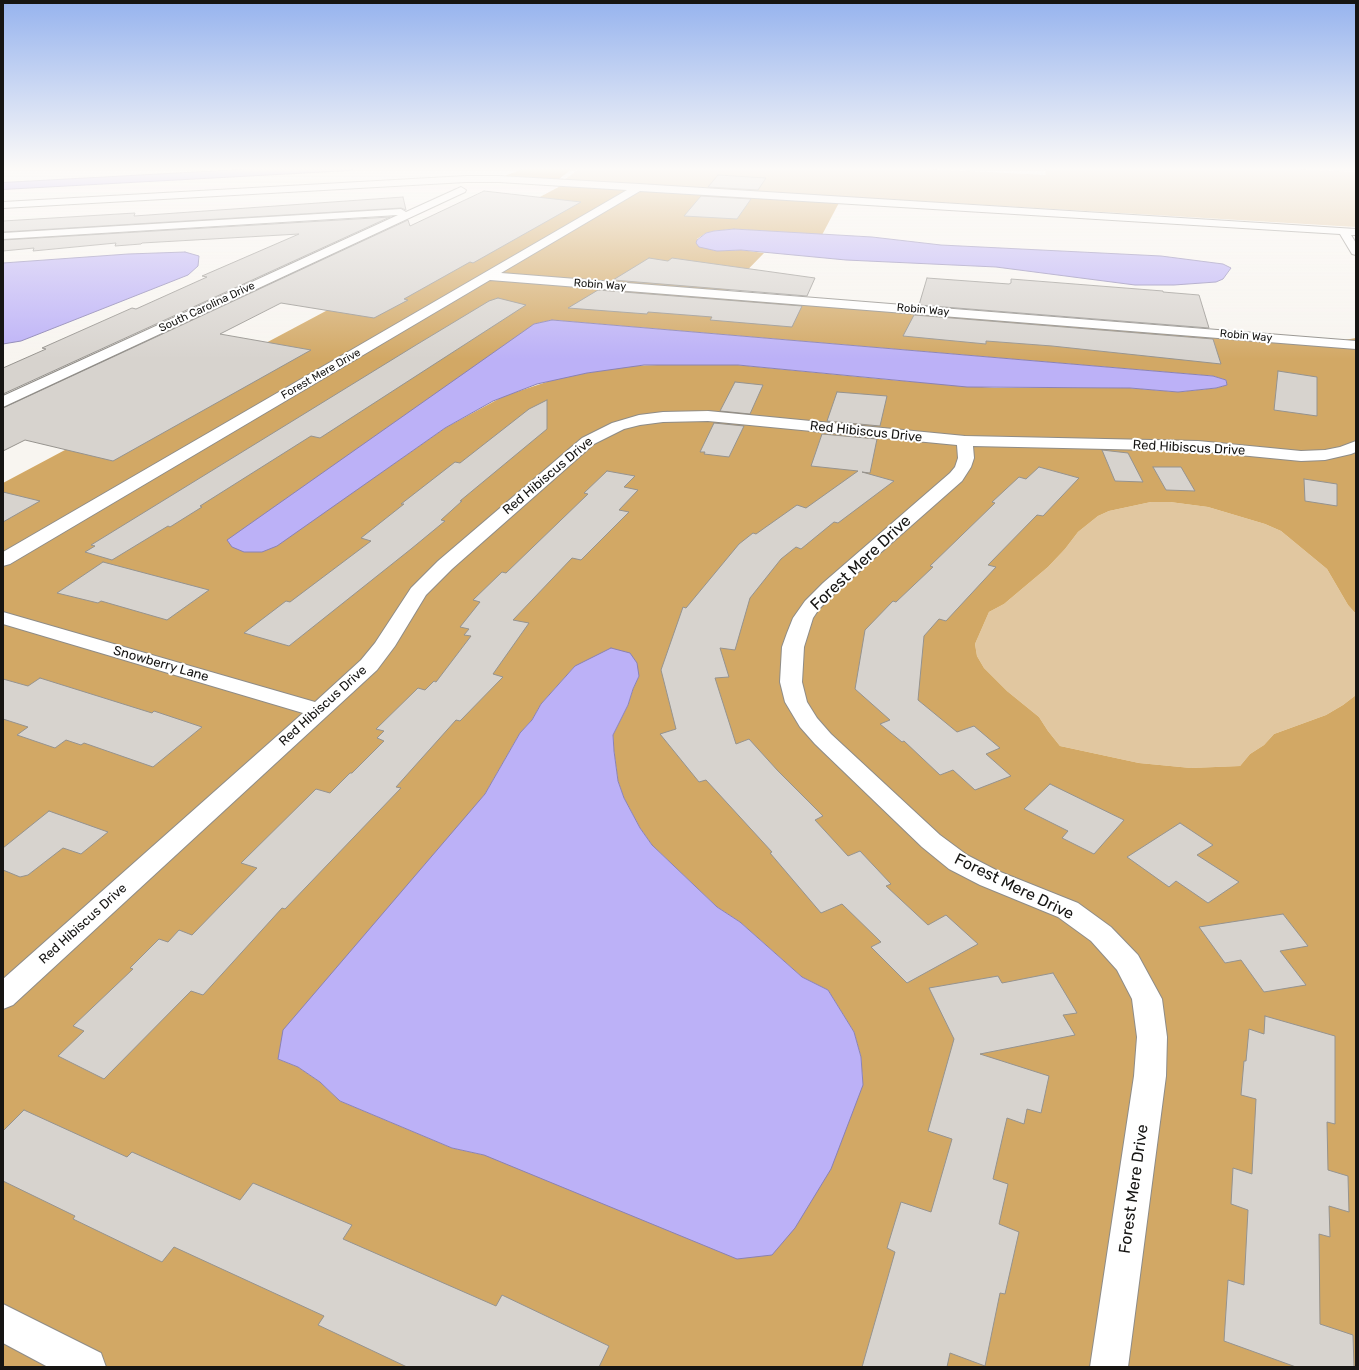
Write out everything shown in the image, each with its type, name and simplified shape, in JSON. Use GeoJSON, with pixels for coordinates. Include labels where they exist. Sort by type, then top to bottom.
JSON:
{"type":"FeatureCollection","features":[{"type":"Feature","properties":{"kind":"street"},"geometry":{"type":"LineString","coordinates":[[3,236],[89,231]]}},
{"type":"Feature","properties":{"kind":"street","name":"South Carolina Drive"},"geometry":{"type":"LineString","coordinates":[[3,402],[371,231]]}},
{"type":"Feature","properties":{"kind":"street","name":"Forest Mere Drive"},"geometry":{"type":"LineString","coordinates":[[3,560],[565,231]]}},
{"type":"Feature","properties":{"kind":"street"},"geometry":{"type":"LineString","coordinates":[[1327,231],[1356,232]]}},
{"type":"Feature","properties":{"kind":"street"},"geometry":{"type":"LineString","coordinates":[[1344,232],[1356,252]]}},
{"type":"Feature","properties":{"kind":"street","name":"Robin Way"},"geometry":{"type":"LineString","coordinates":[[490,276],[1356,345]]}},
{"type":"Feature","properties":{"kind":"street","name":"Red Hibiscus Drive"},"geometry":{"type":"LineString","coordinates":[[3,997],[369,665],[380,651],[418,592],[430,579],[560,464],[588,441],[607,430],[639,420],[664,417],[708,416],[965,441],[1198,446],[1301,456],[1325,455],[1345,451],[1356,446]]}},
{"type":"Feature","properties":{"kind":"street","name":"Forest Mere Drive"},"geometry":{"type":"LineString","coordinates":[[965,441],[966,458],[963,467],[956,477],[830,587],[812,605],[803,618],[797,633],[793,648],[791,682],[796,702],[808,722],[823,739],[931,841],[958,862],[989,878],[1068,910],[1101,934],[1128,963],[1147,999],[1152,1037],[1150,1076],[1109,1367]]}},
{"type":"Feature","properties":{"kind":"street","name":"Snowberry Lane"},"geometry":{"type":"LineString","coordinates":[[3,618],[318,710]]}},
{"type":"Feature","properties":{"kind":"street"},"geometry":{"type":"LineString","coordinates":[[3,1323],[87,1367]]}},
{"type":"Feature","properties":{"kind":"shaded area"},"geometry":{"type":"Polygon","coordinates":[[[476,231],[715,231],[706,233],[697,239],[709,249],[717,251],[741,250],[764,253],[726,292],[1327,343],[1356,338],[1356,614],[1348,605],[1327,569],[1281,531],[1265,524],[1208,507],[1170,502],[1151,502],[1109,511],[1098,516],[1078,532],[1048,567],[1004,604],[989,612],[975,644],[977,656],[984,668],[1007,691],[1039,717],[1060,746],[1139,763],[1191,768],[1240,766],[1250,754],[1264,745],[1274,734],[1326,715],[1356,695],[1356,1367],[3,1367],[3,483],[476,231]],[[552,320],[534,324],[376,476],[445,428],[504,396],[562,377],[629,366],[738,365],[892,380],[995,388],[1130,388],[1178,392],[1216,388],[1227,385],[1226,380],[1213,376],[552,320]],[[575,666],[541,704],[532,720],[520,733],[485,794],[278,1059],[298,1067],[320,1082],[340,1101],[452,1148],[484,1155],[863,1085],[861,1057],[854,1032],[828,990],[802,977],[740,922],[717,907],[652,845],[640,828],[624,798],[618,781],[613,735],[628,705],[639,676],[575,666]]]}},
{"type":"Feature","properties":{"kind":"shaded area"},"geometry":{"type":"Polygon","coordinates":[[[714,231],[767,231],[872,237],[941,245],[1161,256],[1223,264],[1231,268],[1223,279],[1216,282],[1174,285],[1135,285],[996,267],[846,260],[741,250],[717,251],[699,247],[696,243],[697,240],[706,233],[714,231]]]}},
{"type":"Feature","properties":{"kind":"shaded area"},"geometry":{"type":"Polygon","coordinates":[[[762,231],[824,231],[822,235],[762,231]]]}},
{"type":"Feature","properties":{"kind":"shaded area"},"geometry":{"type":"Polygon","coordinates":[[[185,252],[199,256],[198,266],[188,275],[21,341],[3,344],[3,263],[128,254],[185,252]]]}},
{"type":"Feature","properties":{"kind":"shaded area"},"geometry":{"type":"Polygon","coordinates":[[[552,320],[1213,376],[1226,380],[1227,385],[1216,388],[1178,392],[1130,388],[967,387],[738,365],[644,365],[587,373],[537,384],[493,401],[445,428],[277,546],[262,552],[244,552],[232,547],[227,540],[534,324],[552,320]]]}},
{"type":"Feature","properties":{"kind":"shaded area"},"geometry":{"type":"Polygon","coordinates":[[[1151,502],[1170,502],[1208,507],[1265,524],[1281,531],[1327,569],[1348,605],[1356,614],[1356,695],[1326,715],[1274,734],[1264,745],[1250,754],[1240,766],[1191,768],[1139,763],[1060,746],[1039,717],[1007,691],[984,668],[977,656],[975,644],[989,612],[1004,604],[1048,567],[1078,532],[1098,516],[1109,511],[1151,502]]]}},
{"type":"Feature","properties":{"kind":"shaded area"},"geometry":{"type":"Polygon","coordinates":[[[611,648],[630,653],[637,663],[639,676],[628,705],[613,735],[618,781],[624,798],[640,828],[652,845],[717,907],[740,922],[802,977],[828,990],[854,1032],[861,1057],[863,1085],[831,1169],[795,1228],[772,1255],[737,1259],[484,1155],[452,1148],[340,1101],[320,1082],[298,1067],[278,1059],[283,1030],[485,794],[520,733],[532,720],[541,704],[575,666],[611,648]]]}},
{"type":"Feature","properties":{"kind":"building"},"geometry":{"type":"Polygon","coordinates":[[[156,231],[360,231],[3,394],[3,368],[46,349],[42,348],[132,308],[136,309],[207,277],[202,276],[299,234],[142,243],[115,246],[116,243],[33,251],[34,248],[3,251],[3,240],[156,231]]]}},
{"type":"Feature","properties":{"kind":"building"},"geometry":{"type":"Polygon","coordinates":[[[384,231],[530,231],[473,263],[470,262],[404,299],[408,300],[374,318],[281,303],[220,334],[311,350],[113,461],[25,440],[3,451],[3,408],[384,231]]]}},
{"type":"Feature","properties":{"kind":"building"},"geometry":{"type":"Polygon","coordinates":[[[649,258],[668,261],[672,258],[815,278],[807,296],[613,280],[649,258]]]}},
{"type":"Feature","properties":{"kind":"building"},"geometry":{"type":"Polygon","coordinates":[[[927,278],[1009,284],[1011,283],[1011,279],[1199,295],[1209,328],[919,305],[927,278]]]}},
{"type":"Feature","properties":{"kind":"building"},"geometry":{"type":"Polygon","coordinates":[[[598,290],[802,306],[792,327],[710,320],[712,317],[568,308],[598,290]]]}},
{"type":"Feature","properties":{"kind":"building"},"geometry":{"type":"Polygon","coordinates":[[[498,298],[526,305],[320,438],[311,436],[200,506],[202,507],[170,527],[168,526],[112,560],[85,552],[95,546],[91,545],[416,345],[489,301],[498,298]]]}},
{"type":"Feature","properties":{"kind":"building"},"geometry":{"type":"Polygon","coordinates":[[[914,315],[1213,339],[1221,364],[1052,346],[986,341],[986,344],[903,336],[914,315]]]}},
{"type":"Feature","properties":{"kind":"building"},"geometry":{"type":"Polygon","coordinates":[[[1278,371],[1317,377],[1317,416],[1274,410],[1278,371]]]}},
{"type":"Feature","properties":{"kind":"building"},"geometry":{"type":"Polygon","coordinates":[[[735,382],[763,385],[750,414],[720,411],[735,382]]]}},
{"type":"Feature","properties":{"kind":"building"},"geometry":{"type":"Polygon","coordinates":[[[837,392],[887,396],[880,426],[827,421],[837,392]]]}},
{"type":"Feature","properties":{"kind":"building"},"geometry":{"type":"Polygon","coordinates":[[[547,400],[547,429],[460,501],[462,501],[441,520],[445,521],[289,646],[244,633],[286,601],[290,602],[371,541],[361,538],[404,504],[401,504],[455,462],[460,463],[529,409],[547,400]]]}},
{"type":"Feature","properties":{"kind":"building"},"geometry":{"type":"Polygon","coordinates":[[[714,423],[744,426],[729,457],[704,454],[705,452],[700,452],[714,423]]]}},
{"type":"Feature","properties":{"kind":"building"},"geometry":{"type":"Polygon","coordinates":[[[822,434],[877,439],[870,473],[862,472],[894,481],[838,523],[834,522],[801,549],[796,547],[781,559],[750,598],[735,650],[720,648],[729,677],[715,678],[736,744],[749,739],[778,771],[823,816],[815,820],[848,856],[860,851],[891,884],[886,886],[928,925],[946,915],[978,944],[907,983],[871,947],[881,942],[842,904],[821,913],[770,853],[772,852],[706,780],[699,782],[660,734],[676,729],[661,670],[683,607],[686,608],[739,544],[753,533],[756,534],[797,505],[806,508],[858,471],[811,466],[822,434]]]}},
{"type":"Feature","properties":{"kind":"building"},"geometry":{"type":"Polygon","coordinates":[[[1102,450],[1128,453],[1143,482],[1115,481],[1102,450]]]}},
{"type":"Feature","properties":{"kind":"building"},"geometry":{"type":"Polygon","coordinates":[[[1039,467],[1079,478],[1043,516],[1037,515],[988,565],[996,567],[946,621],[939,619],[924,636],[918,700],[957,732],[974,726],[1000,748],[986,754],[1011,776],[975,790],[953,770],[940,775],[904,741],[902,742],[880,724],[890,720],[855,689],[865,630],[893,601],[896,602],[933,567],[930,566],[995,503],[992,502],[1019,477],[1026,479],[1039,467]]]}},
{"type":"Feature","properties":{"kind":"building"},"geometry":{"type":"Polygon","coordinates":[[[1153,467],[1181,467],[1195,491],[1166,490],[1153,467]]]}},
{"type":"Feature","properties":{"kind":"building"},"geometry":{"type":"Polygon","coordinates":[[[607,471],[635,476],[624,487],[638,490],[619,510],[629,512],[581,560],[572,558],[513,620],[529,623],[493,674],[503,677],[460,721],[456,720],[396,787],[401,788],[285,909],[282,908],[203,995],[191,991],[104,1079],[58,1056],[84,1031],[73,1026],[133,969],[130,968],[159,939],[168,942],[179,930],[192,935],[257,868],[241,863],[316,789],[330,793],[384,741],[377,738],[384,731],[376,729],[418,688],[425,690],[434,681],[436,682],[471,636],[464,635],[469,629],[460,627],[480,602],[473,600],[502,572],[506,573],[588,494],[584,493],[607,471]]]}},
{"type":"Feature","properties":{"kind":"building"},"geometry":{"type":"Polygon","coordinates":[[[1304,479],[1337,484],[1337,506],[1305,501],[1304,479]]]}},
{"type":"Feature","properties":{"kind":"building"},"geometry":{"type":"Polygon","coordinates":[[[3,492],[40,501],[3,522],[3,492]]]}},
{"type":"Feature","properties":{"kind":"building"},"geometry":{"type":"Polygon","coordinates":[[[103,562],[209,590],[167,620],[101,601],[98,603],[57,593],[103,562]]]}},
{"type":"Feature","properties":{"kind":"building"},"geometry":{"type":"Polygon","coordinates":[[[40,678],[152,713],[154,711],[202,727],[153,767],[84,743],[81,745],[66,740],[55,748],[17,735],[28,727],[3,719],[3,679],[28,686],[40,678]]]}},
{"type":"Feature","properties":{"kind":"building"},"geometry":{"type":"Polygon","coordinates":[[[1050,784],[1124,820],[1094,854],[1062,838],[1068,831],[1024,809],[1050,784]]]}},
{"type":"Feature","properties":{"kind":"building"},"geometry":{"type":"Polygon","coordinates":[[[49,811],[108,832],[81,854],[63,848],[28,875],[20,877],[3,870],[3,848],[49,811]]]}},
{"type":"Feature","properties":{"kind":"building"},"geometry":{"type":"Polygon","coordinates":[[[1180,823],[1213,845],[1197,855],[1239,882],[1208,903],[1176,881],[1169,887],[1127,857],[1180,823]]]}},
{"type":"Feature","properties":{"kind":"building"},"geometry":{"type":"Polygon","coordinates":[[[1283,914],[1308,946],[1280,951],[1306,985],[1264,992],[1241,960],[1225,963],[1199,927],[1283,914]]]}},
{"type":"Feature","properties":{"kind":"building"},"geometry":{"type":"Polygon","coordinates":[[[1053,973],[1077,1013],[1063,1015],[1075,1035],[980,1054],[1049,1076],[1041,1113],[1027,1109],[1024,1124],[1007,1118],[993,1179],[1008,1184],[999,1224],[1019,1232],[1005,1294],[1000,1293],[985,1366],[950,1353],[947,1367],[862,1367],[895,1252],[887,1248],[901,1202],[931,1212],[952,1139],[928,1131],[954,1039],[929,988],[998,976],[1002,983],[1053,973]]]}},
{"type":"Feature","properties":{"kind":"building"},"geometry":{"type":"Polygon","coordinates":[[[1265,1016],[1335,1036],[1335,1124],[1327,1122],[1328,1170],[1348,1176],[1349,1212],[1329,1206],[1330,1237],[1319,1234],[1320,1324],[1353,1335],[1354,1367],[1296,1367],[1224,1341],[1228,1280],[1244,1285],[1248,1210],[1231,1204],[1233,1168],[1252,1174],[1256,1099],[1241,1095],[1244,1061],[1246,1061],[1249,1029],[1264,1034],[1265,1016]]]}},
{"type":"Feature","properties":{"kind":"building"},"geometry":{"type":"Polygon","coordinates":[[[24,1110],[127,1157],[132,1152],[240,1200],[253,1183],[352,1225],[343,1239],[496,1306],[502,1295],[609,1346],[599,1367],[407,1367],[318,1325],[324,1316],[174,1247],[162,1262],[73,1219],[75,1216],[3,1181],[3,1131],[24,1110]]]}}]}
